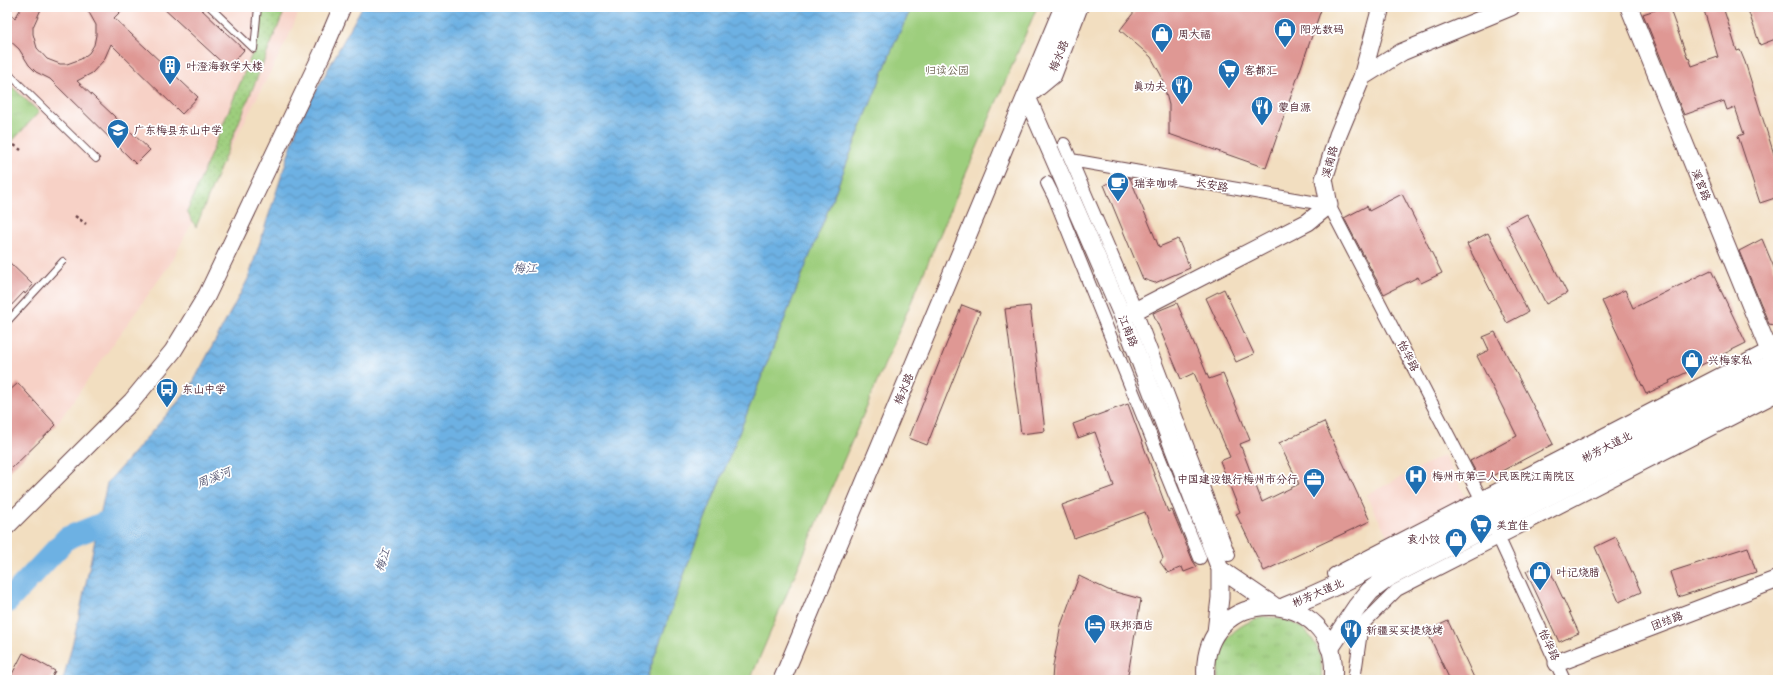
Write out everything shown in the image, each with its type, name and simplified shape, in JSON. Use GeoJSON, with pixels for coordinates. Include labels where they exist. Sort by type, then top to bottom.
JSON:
{"type":"FeatureCollection","features":[{"type":"Feature","properties":{"kind":"main road","name":"彬芳大道北"},"geometry":{"type":"LineString","coordinates":[[1330,647],[1357,607],[1370,591],[1390,576],[1490,517],[1775,359]]}},
{"type":"Feature","properties":{"kind":"main road","name":"彬芳大道北"},"geometry":{"type":"LineString","coordinates":[[1279,606],[1318,595],[1349,580],[1382,561],[1490,517]]}},
{"type":"Feature","properties":{"kind":"street"},"geometry":{"type":"LineString","coordinates":[[7,526],[132,401],[172,351],[207,295],[322,54],[342,7]]}},
{"type":"Feature","properties":{"kind":"street","name":"梅水路"},"geometry":{"type":"LineString","coordinates":[[782,680],[1027,97],[1063,7]]}},
{"type":"Feature","properties":{"kind":"street","name":"梅水路"},"geometry":{"type":"LineString","coordinates":[[1027,97],[1053,75],[1080,7]]}},
{"type":"Feature","properties":{"kind":"street","name":"溪南路"},"geometry":{"type":"LineString","coordinates":[[1329,205],[1324,179],[1338,135],[1362,77],[1381,7]]}},
{"type":"Feature","properties":{"kind":"street"},"geometry":{"type":"LineString","coordinates":[[1362,77],[1402,52],[1511,7]]}},
{"type":"Feature","properties":{"kind":"street","name":"溪宫路"},"geometry":{"type":"LineString","coordinates":[[1629,7],[1775,359]]}},
{"type":"Feature","properties":{"kind":"street","name":"江南路"},"geometry":{"type":"LineString","coordinates":[[1027,97],[1129,314],[1225,562],[1216,632]]}},
{"type":"Feature","properties":{"kind":"street"},"geometry":{"type":"LineString","coordinates":[[1064,144],[1072,160],[1129,314],[1308,222],[1329,205]]}},
{"type":"Feature","properties":{"kind":"street","name":"长安路"},"geometry":{"type":"LineString","coordinates":[[1072,160],[1329,205]]}},
{"type":"Feature","properties":{"kind":"street"},"geometry":{"type":"LineString","coordinates":[[1046,183],[1055,199],[1200,558]]}},
{"type":"Feature","properties":{"kind":"street","name":"怡华路"},"geometry":{"type":"LineString","coordinates":[[1329,205],[1490,517],[1564,680]]}},
{"type":"Feature","properties":{"kind":"street"},"geometry":{"type":"LineString","coordinates":[[1334,574],[1490,517],[1778,395]]}},
{"type":"Feature","properties":{"kind":"street"},"geometry":{"type":"LineString","coordinates":[[1354,680],[1362,626],[1397,590],[1490,517]]}},
{"type":"Feature","properties":{"kind":"street"},"geometry":{"type":"LineString","coordinates":[[1225,562],[1279,606],[1308,618],[1320,631],[1330,647],[1333,659],[1333,680]]}},
{"type":"Feature","properties":{"kind":"street","name":"团结路"},"geometry":{"type":"LineString","coordinates":[[1557,663],[1778,579]]}},
{"type":"Feature","properties":{"kind":"street"},"geometry":{"type":"LineString","coordinates":[[1206,680],[1206,656],[1210,643],[1216,632],[1225,622],[1235,614],[1247,609],[1259,606],[1279,606]]}},
{"type":"Feature","properties":{"kind":"lane"},"geometry":{"type":"LineString","coordinates":[[210,7],[254,48],[258,7]]}},
{"type":"Feature","properties":{"kind":"lane"},"geometry":{"type":"LineString","coordinates":[[7,72],[96,159]]}},
{"type":"Feature","properties":{"kind":"lane"},"geometry":{"type":"LineString","coordinates":[[7,322],[63,261]]}},
{"type":"Feature","properties":{"kind":"path"},"geometry":{"type":"LineString","coordinates":[[14,145],[20,150]]}},
{"type":"Feature","properties":{"kind":"path"},"geometry":{"type":"LineString","coordinates":[[75,216],[86,224]]}},
{"type":"Feature","properties":{"kind":"shaded area","name":"广东梅县东山中学"},"geometry":{"type":"Polygon","coordinates":[[[7,7],[301,7],[288,38],[172,261],[56,425],[18,383],[7,393],[7,7]]]}},
{"type":"Feature","properties":{"kind":"shaded area","name":"梅州市第三人民医院江南院区"},"geometry":{"type":"Polygon","coordinates":[[[1444,455],[1466,497],[1388,537],[1366,495],[1444,455]]]}},
{"type":"Feature","properties":{"kind":"green space"},"geometry":{"type":"Polygon","coordinates":[[[258,7],[286,7],[196,227],[187,212],[254,49],[258,7]]]}},
{"type":"Feature","properties":{"kind":"green space","name":"归读公园"},"geometry":{"type":"Polygon","coordinates":[[[912,7],[1037,7],[750,680],[646,680],[698,536],[895,42],[912,7]]]}},
{"type":"Feature","properties":{"kind":"green space"},"geometry":{"type":"Polygon","coordinates":[[[7,82],[39,112],[7,147],[7,82]]]}},
{"type":"Feature","properties":{"kind":"green space"},"geometry":{"type":"Polygon","coordinates":[[[1265,617],[1278,618],[1290,622],[1300,627],[1309,635],[1319,654],[1321,680],[1219,680],[1219,657],[1228,638],[1243,625],[1253,620],[1265,617]]]}},
{"type":"Feature","properties":{"kind":"water","name":"梅江"},"geometry":{"type":"Polygon","coordinates":[[[362,7],[912,7],[895,42],[698,536],[646,680],[63,680],[76,630],[107,483],[190,388],[248,279],[299,122],[362,7]]]}},
{"type":"Feature","properties":{"kind":"building","name":"叶澄海教学大楼"},"geometry":{"type":"Polygon","coordinates":[[[22,7],[42,7],[33,27],[33,34],[37,48],[47,59],[60,64],[67,64],[81,59],[89,53],[94,45],[96,25],[86,7],[125,7],[114,18],[198,97],[182,114],[111,44],[104,60],[92,73],[77,81],[150,150],[136,164],[50,79],[36,72],[29,65],[19,49],[7,38],[7,11],[15,18],[22,7]]]}},
{"type":"Feature","properties":{"kind":"building"},"geometry":{"type":"Polygon","coordinates":[[[162,7],[199,7],[244,50],[228,68],[162,7]]]}},
{"type":"Feature","properties":{"kind":"building","name":"客都汇"},"geometry":{"type":"Polygon","coordinates":[[[1138,7],[1322,7],[1266,168],[1169,134],[1169,105],[1161,75],[1151,57],[1120,30],[1138,7]]]}},
{"type":"Feature","properties":{"kind":"building"},"geometry":{"type":"Polygon","coordinates":[[[1664,7],[1669,7],[1692,66],[1718,57],[1703,7],[1723,7],[1737,51],[1740,50],[1745,62],[1778,167],[1778,197],[1760,203],[1738,136],[1744,134],[1735,107],[1727,110],[1724,101],[1684,115],[1643,14],[1664,7]]]}},
{"type":"Feature","properties":{"kind":"building"},"geometry":{"type":"Polygon","coordinates":[[[1747,7],[1776,7],[1778,12],[1778,38],[1760,45],[1747,7]]]}},
{"type":"Feature","properties":{"kind":"building"},"geometry":{"type":"Polygon","coordinates":[[[1124,177],[1130,178],[1159,247],[1178,239],[1190,268],[1155,283],[1143,279],[1104,185],[1124,177]]]}},
{"type":"Feature","properties":{"kind":"building"},"geometry":{"type":"Polygon","coordinates":[[[1402,194],[1442,273],[1421,283],[1418,277],[1384,294],[1344,218],[1367,206],[1369,211],[1402,194]]]}},
{"type":"Feature","properties":{"kind":"building"},"geometry":{"type":"Polygon","coordinates":[[[1527,214],[1567,293],[1546,304],[1506,225],[1527,214]]]}},
{"type":"Feature","properties":{"kind":"building"},"geometry":{"type":"Polygon","coordinates":[[[1488,233],[1528,312],[1507,323],[1467,244],[1488,233]]]}},
{"type":"Feature","properties":{"kind":"building"},"geometry":{"type":"Polygon","coordinates":[[[1762,239],[1778,277],[1778,326],[1769,324],[1739,251],[1762,239]]]}},
{"type":"Feature","properties":{"kind":"building"},"geometry":{"type":"Polygon","coordinates":[[[7,260],[33,285],[7,310],[7,260]]]}},
{"type":"Feature","properties":{"kind":"building"},"geometry":{"type":"Polygon","coordinates":[[[1711,270],[1746,343],[1646,394],[1602,301],[1625,290],[1633,308],[1711,270]]]}},
{"type":"Feature","properties":{"kind":"building"},"geometry":{"type":"Polygon","coordinates":[[[1224,289],[1254,354],[1236,362],[1206,298],[1224,289]]]}},
{"type":"Feature","properties":{"kind":"building","name":"中国建设银行梅州市分行"},"geometry":{"type":"Polygon","coordinates":[[[1177,303],[1209,379],[1223,374],[1250,440],[1240,444],[1262,502],[1299,484],[1279,443],[1324,422],[1370,521],[1264,571],[1236,514],[1240,512],[1220,461],[1230,457],[1194,373],[1181,379],[1153,313],[1177,303]]]}},
{"type":"Feature","properties":{"kind":"building"},"geometry":{"type":"Polygon","coordinates":[[[962,305],[980,312],[927,445],[909,438],[962,305]]]}},
{"type":"Feature","properties":{"kind":"building"},"geometry":{"type":"Polygon","coordinates":[[[1030,306],[1045,431],[1021,434],[1005,309],[1030,306]]]}},
{"type":"Feature","properties":{"kind":"building"},"geometry":{"type":"Polygon","coordinates":[[[1495,332],[1553,444],[1481,482],[1470,461],[1517,436],[1477,356],[1489,350],[1483,337],[1495,332]]]}},
{"type":"Feature","properties":{"kind":"building"},"geometry":{"type":"Polygon","coordinates":[[[18,383],[56,425],[7,473],[7,393],[18,383]]]}},
{"type":"Feature","properties":{"kind":"building"},"geometry":{"type":"Polygon","coordinates":[[[1128,404],[1168,512],[1172,510],[1193,561],[1197,567],[1184,572],[1182,567],[1168,573],[1160,562],[1163,558],[1145,512],[1074,538],[1062,505],[1114,486],[1095,432],[1078,438],[1073,424],[1128,404]]]}},
{"type":"Feature","properties":{"kind":"building"},"geometry":{"type":"Polygon","coordinates":[[[1616,537],[1641,592],[1619,602],[1595,547],[1616,537]]]}},
{"type":"Feature","properties":{"kind":"building"},"geometry":{"type":"Polygon","coordinates":[[[1748,547],[1756,572],[1678,597],[1670,572],[1748,547]]]}},
{"type":"Feature","properties":{"kind":"building"},"geometry":{"type":"Polygon","coordinates":[[[1546,562],[1579,633],[1559,642],[1526,571],[1546,562]]]}},
{"type":"Feature","properties":{"kind":"building","name":"联邦酒店"},"geometry":{"type":"Polygon","coordinates":[[[1079,576],[1108,590],[1141,599],[1127,680],[1052,680],[1053,666],[1061,625],[1079,576]]]}},
{"type":"Feature","properties":{"kind":"building"},"geometry":{"type":"Polygon","coordinates":[[[1448,621],[1475,680],[1450,680],[1427,631],[1448,621]]]}},
{"type":"Feature","properties":{"kind":"building"},"geometry":{"type":"Polygon","coordinates":[[[23,653],[55,671],[50,680],[9,680],[23,653]]]}},
{"type":"Feature","properties":{"kind":"waterway","name":"周溪河"},"geometry":{"type":"LineString","coordinates":[[7,602],[67,538],[127,514]]}},
{"type":"Feature","properties":{"kind":"place","name":"阳光数码"},"geometry":{"type":"Point","coordinates":[1285,48]}},
{"type":"Feature","properties":{"kind":"place","name":"周大福"},"geometry":{"type":"Point","coordinates":[1162,54]}},
{"type":"Feature","properties":{"kind":"place","name":"叶澄海教学大楼"},"geometry":{"type":"Point","coordinates":[170,86]}},
{"type":"Feature","properties":{"kind":"place","name":"客都汇"},"geometry":{"type":"Point","coordinates":[1229,90]}},
{"type":"Feature","properties":{"kind":"place","name":"真功夫"},"geometry":{"type":"Point","coordinates":[1182,106]}},
{"type":"Feature","properties":{"kind":"place","name":"蒙自源"},"geometry":{"type":"Point","coordinates":[1262,126]}},
{"type":"Feature","properties":{"kind":"place","name":"广东梅县东山中学"},"geometry":{"type":"Point","coordinates":[118,150]}},
{"type":"Feature","properties":{"kind":"place","name":"瑞幸咖啡"},"geometry":{"type":"Point","coordinates":[1118,202]}},
{"type":"Feature","properties":{"kind":"place","name":"兴梅家私"},"geometry":{"type":"Point","coordinates":[1692,380]}},
{"type":"Feature","properties":{"kind":"place","name":"东山中学"},"geometry":{"type":"Point","coordinates":[167,408]}},
{"type":"Feature","properties":{"kind":"place","name":"梅州市第三人民医院江南院区"},"geometry":{"type":"Point","coordinates":[1416,496]}},
{"type":"Feature","properties":{"kind":"place","name":"中国建设银行梅州市分行"},"geometry":{"type":"Point","coordinates":[1314,498]}},
{"type":"Feature","properties":{"kind":"place","name":"美宜佳"},"geometry":{"type":"Point","coordinates":[1481,544]}},
{"type":"Feature","properties":{"kind":"place","name":"袁小饺"},"geometry":{"type":"Point","coordinates":[1456,558]}},
{"type":"Feature","properties":{"kind":"place","name":"叶记烧腊"},"geometry":{"type":"Point","coordinates":[1540,592]}},
{"type":"Feature","properties":{"kind":"place","name":"联邦酒店"},"geometry":{"type":"Point","coordinates":[1095,644]}},
{"type":"Feature","properties":{"kind":"place","name":"新疆买买提烧烤"},"geometry":{"type":"Point","coordinates":[1351,650]}}]}
